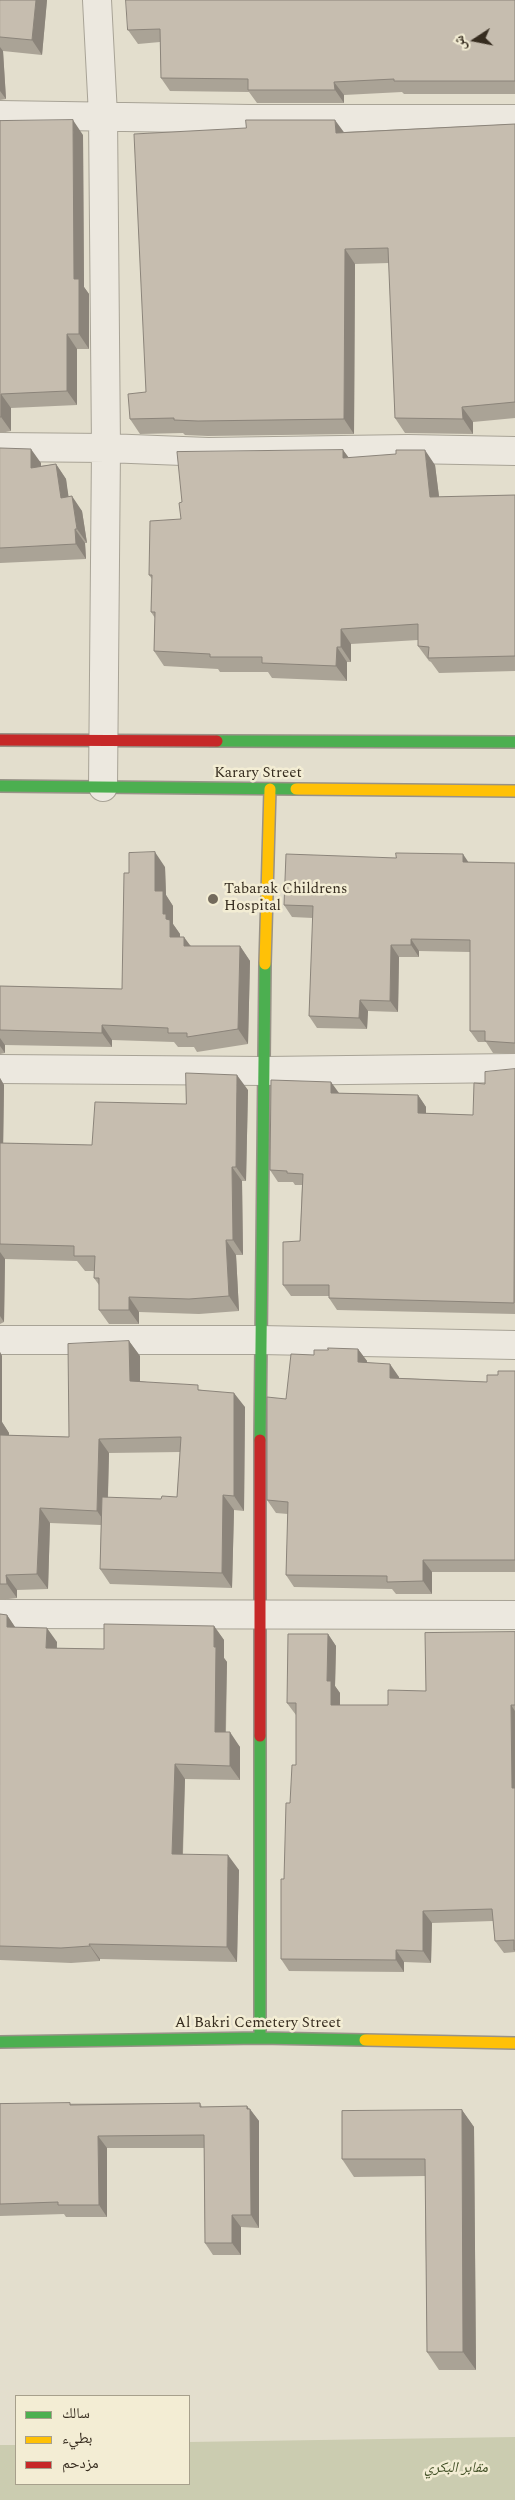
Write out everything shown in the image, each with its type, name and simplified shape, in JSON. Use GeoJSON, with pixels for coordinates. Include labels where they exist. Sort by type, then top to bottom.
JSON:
{"type":"FeatureCollection","features":[{"type":"Feature","properties":{"kind":"street"},"geometry":{"type":"LineString","coordinates":[[97,0],[103,116],[106,448],[103,787]]}},
{"type":"Feature","properties":{"kind":"street"},"geometry":{"type":"LineString","coordinates":[[0,115],[250,119],[515,119]]}},
{"type":"Feature","properties":{"kind":"street"},"geometry":{"type":"LineString","coordinates":[[0,447],[106,448],[208,452],[408,449],[515,451]]}},
{"type":"Feature","properties":{"kind":"street"},"geometry":{"type":"LineString","coordinates":[[0,740],[102,738],[515,742]]}},
{"type":"Feature","properties":{"kind":"street","name":"Karary Street"},"geometry":{"type":"LineString","coordinates":[[0,786],[515,791]]}},
{"type":"Feature","properties":{"kind":"street"},"geometry":{"type":"LineString","coordinates":[[260,2038],[260,1340],[270,789]]}},
{"type":"Feature","properties":{"kind":"street"},"geometry":{"type":"LineString","coordinates":[[0,1069],[265,1071],[515,1068]]}},
{"type":"Feature","properties":{"kind":"street"},"geometry":{"type":"LineString","coordinates":[[0,1340],[260,1340],[515,1345]]}},
{"type":"Feature","properties":{"kind":"street"},"geometry":{"type":"LineString","coordinates":[[0,1614],[260,1613],[515,1615]]}},
{"type":"Feature","properties":{"kind":"street","name":"Al Bakri Cemetery Street"},"geometry":{"type":"LineString","coordinates":[[0,2042],[260,2038],[515,2043]]}},
{"type":"Feature","properties":{"kind":"green space","name":"مقابر البكري"},"geometry":{"type":"Polygon","coordinates":[[[515,2437],[515,2500],[0,2500],[0,2445],[15,2445],[15,2485],[190,2485],[190,2442],[515,2437]]]}},
{"type":"Feature","properties":{"kind":"building"},"geometry":{"type":"Polygon","coordinates":[[[0,0],[36,0],[32,40],[0,37],[0,0]]]}},
{"type":"Feature","properties":{"kind":"building"},"geometry":{"type":"Polygon","coordinates":[[[126,0],[515,0],[515,81],[394,81],[394,79],[334,82],[335,90],[248,90],[248,79],[161,78],[160,29],[128,30],[126,0]]]}},
{"type":"Feature","properties":{"kind":"building"},"geometry":{"type":"Polygon","coordinates":[[[73,120],[74,279],[79,279],[79,334],[67,334],[67,391],[1,394],[0,417],[0,121],[73,120]]]}},
{"type":"Feature","properties":{"kind":"building"},"geometry":{"type":"Polygon","coordinates":[[[246,120],[335,120],[336,133],[515,124],[515,402],[462,407],[463,419],[395,418],[388,248],[345,249],[344,419],[198,421],[174,420],[174,418],[130,419],[128,394],[146,392],[134,134],[246,128],[246,120]]]}},
{"type":"Feature","properties":{"kind":"building"},"geometry":{"type":"Polygon","coordinates":[[[0,448],[31,449],[31,468],[56,464],[61,498],[72,496],[77,529],[75,529],[76,544],[0,548],[0,448]]]}},
{"type":"Feature","properties":{"kind":"building"},"geometry":{"type":"Polygon","coordinates":[[[343,450],[343,458],[396,454],[396,450],[425,450],[430,497],[515,495],[515,656],[428,658],[429,647],[418,646],[418,624],[341,629],[341,647],[337,647],[336,666],[262,663],[262,657],[210,657],[210,654],[154,651],[155,612],[151,612],[152,575],[149,575],[150,521],[181,519],[179,503],[182,502],[177,452],[343,450]]]}},
{"type":"Feature","properties":{"kind":"building"},"geometry":{"type":"Polygon","coordinates":[[[155,852],[155,891],[163,891],[163,914],[166,914],[166,919],[170,920],[170,937],[184,937],[184,946],[240,946],[238,1029],[187,1037],[187,1033],[168,1033],[168,1028],[102,1025],[102,1033],[0,1030],[0,986],[122,989],[124,873],[129,873],[129,853],[155,852]]]}},
{"type":"Feature","properties":{"kind":"building"},"geometry":{"type":"Polygon","coordinates":[[[396,853],[463,854],[463,862],[515,863],[515,1043],[485,1041],[485,1031],[470,1031],[470,940],[411,939],[411,945],[391,945],[390,1001],[360,1000],[359,1018],[309,1016],[313,906],[284,905],[286,854],[396,858],[396,853]]]}},
{"type":"Feature","properties":{"kind":"building"},"geometry":{"type":"Polygon","coordinates":[[[515,1069],[514,1303],[329,1298],[329,1285],[283,1285],[283,1242],[300,1241],[303,1174],[270,1170],[271,1080],[331,1082],[331,1093],[418,1095],[418,1113],[473,1115],[474,1083],[485,1084],[485,1072],[515,1069]]]}},
{"type":"Feature","properties":{"kind":"building"},"geometry":{"type":"Polygon","coordinates":[[[186,1073],[237,1075],[236,1167],[232,1167],[233,1240],[226,1240],[229,1296],[189,1299],[129,1297],[129,1310],[99,1310],[99,1278],[94,1278],[95,1256],[74,1256],[74,1246],[0,1244],[0,1143],[92,1145],[95,1102],[186,1104],[186,1073]]]}},
{"type":"Feature","properties":{"kind":"building"},"geometry":{"type":"Polygon","coordinates":[[[129,1341],[130,1381],[198,1385],[198,1390],[234,1393],[234,1496],[223,1495],[222,1573],[100,1569],[102,1497],[161,1499],[162,1496],[177,1497],[181,1437],[99,1439],[97,1511],[40,1508],[37,1574],[6,1575],[7,1584],[0,1584],[0,1435],[69,1437],[68,1344],[129,1341]]]}},
{"type":"Feature","properties":{"kind":"building"},"geometry":{"type":"Polygon","coordinates":[[[328,1348],[358,1349],[358,1362],[390,1364],[390,1378],[487,1382],[487,1375],[498,1375],[498,1371],[515,1371],[515,1560],[423,1560],[423,1581],[387,1582],[387,1576],[286,1575],[288,1502],[267,1500],[267,1397],[286,1399],[291,1354],[314,1355],[314,1350],[328,1350],[328,1348]]]}},
{"type":"Feature","properties":{"kind":"building"},"geometry":{"type":"Polygon","coordinates":[[[0,1614],[7,1615],[7,1627],[47,1628],[46,1648],[104,1649],[104,1624],[214,1626],[214,1647],[216,1647],[215,1732],[230,1732],[230,1766],[175,1764],[172,1854],[228,1855],[227,1947],[89,1944],[90,1946],[61,1948],[0,1946],[0,1614]]]}},
{"type":"Feature","properties":{"kind":"building"},"geometry":{"type":"Polygon","coordinates":[[[515,1632],[515,1705],[511,1705],[512,1788],[515,1788],[515,1950],[514,1940],[495,1941],[492,1909],[423,1911],[423,1951],[396,1950],[396,1960],[281,1959],[281,1879],[284,1879],[286,1803],[290,1803],[292,1765],[296,1765],[296,1703],[287,1703],[288,1634],[328,1634],[327,1681],[331,1681],[331,1705],[388,1705],[388,1690],[426,1691],[425,1633],[515,1632]]]}},
{"type":"Feature","properties":{"kind":"building"},"geometry":{"type":"Polygon","coordinates":[[[70,2103],[70,2105],[200,2103],[200,2107],[247,2106],[247,2109],[250,2109],[251,2215],[232,2215],[232,2243],[205,2243],[204,2135],[98,2136],[99,2205],[58,2205],[58,2202],[0,2204],[0,2104],[70,2103]]]}},
{"type":"Feature","properties":{"kind":"building"},"geometry":{"type":"Polygon","coordinates":[[[462,2110],[463,2352],[427,2352],[425,2159],[342,2159],[342,2111],[462,2110]]]}},
{"type":"Feature","properties":{"kind":"traffic: fast"},"geometry":{"type":"LineString","coordinates":[[217,741],[515,742]]}},
{"type":"Feature","properties":{"kind":"traffic: fast"},"geometry":{"type":"LineString","coordinates":[[0,786],[296,789]]}},
{"type":"Feature","properties":{"kind":"traffic: fast"},"geometry":{"type":"LineString","coordinates":[[260,1440],[265,964]]}},
{"type":"Feature","properties":{"kind":"traffic: fast"},"geometry":{"type":"LineString","coordinates":[[260,1736],[260,2038]]}},
{"type":"Feature","properties":{"kind":"traffic: fast"},"geometry":{"type":"LineString","coordinates":[[0,2042],[260,2038],[365,2040]]}},
{"type":"Feature","properties":{"kind":"traffic: slow"},"geometry":{"type":"LineString","coordinates":[[265,964],[270,789]]}},
{"type":"Feature","properties":{"kind":"traffic: slow"},"geometry":{"type":"LineString","coordinates":[[296,789],[515,791]]}},
{"type":"Feature","properties":{"kind":"traffic: slow"},"geometry":{"type":"LineString","coordinates":[[365,2040],[515,2043]]}},
{"type":"Feature","properties":{"kind":"traffic: jam"},"geometry":{"type":"LineString","coordinates":[[0,740],[217,741]]}},
{"type":"Feature","properties":{"kind":"traffic: jam"},"geometry":{"type":"LineString","coordinates":[[260,1440],[260,1736]]}},
{"type":"Feature","properties":{"kind":"place","name":"Tabarak Childrens Hospital"},"geometry":{"type":"Point","coordinates":[213,899]}}]}
